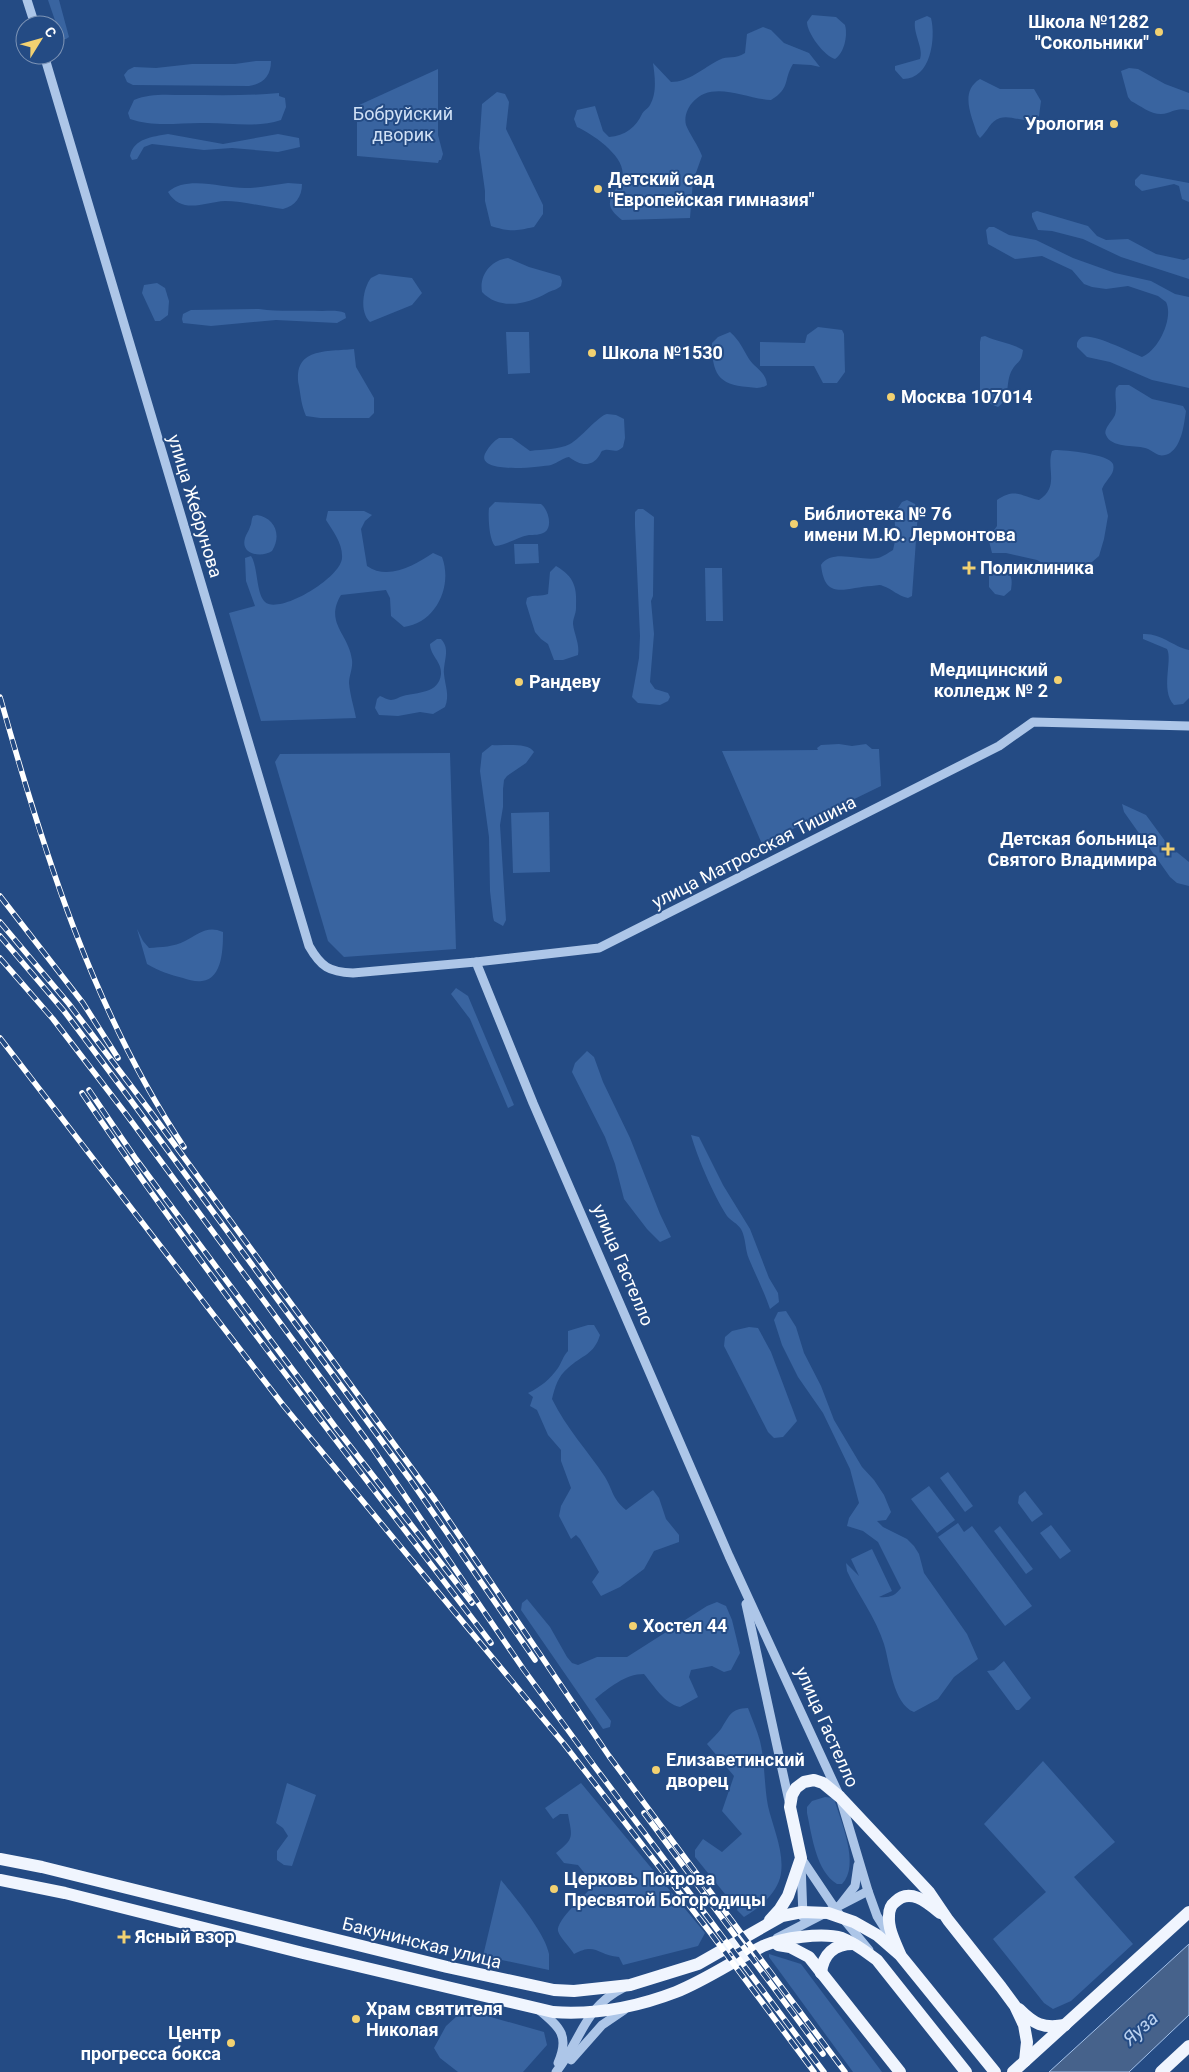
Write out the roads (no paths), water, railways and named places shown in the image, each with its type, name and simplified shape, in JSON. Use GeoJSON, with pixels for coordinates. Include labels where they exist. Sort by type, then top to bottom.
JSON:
{"type":"FeatureCollection","features":[{"type":"Feature","properties":{"kind":"main road"},"geometry":{"type":"LineString","coordinates":[[790,1806],[796,1788],[804,1782],[814,1780],[823,1783],[840,1797],[929,1892],[948,1920],[1015,2006],[1030,2020],[1042,2026],[1051,2028],[1065,2025]]}},
{"type":"Feature","properties":{"kind":"main road","name":"улица Гастелло"},"geometry":{"type":"LineString","coordinates":[[790,1806],[801,1858]]}},
{"type":"Feature","properties":{"kind":"main road"},"geometry":{"type":"LineString","coordinates":[[767,1923],[780,1909],[788,1896],[801,1858]]}},
{"type":"Feature","properties":{"kind":"main road","name":"Бакунинская улица"},"geometry":{"type":"LineString","coordinates":[[0,1859],[42,1866],[521,1984],[554,1990],[574,1991],[630,1985],[698,1964],[767,1923],[782,1916],[802,1912],[835,1913],[876,1935],[900,1955]]}},
{"type":"Feature","properties":{"kind":"main road","name":"Бакунинская улица"},"geometry":{"type":"LineString","coordinates":[[0,1880],[65,1893],[303,1953],[553,2012],[592,2012],[634,2006],[676,1992],[704,1979],[765,1945],[802,1932],[842,1938],[877,1960],[966,2072]]}},
{"type":"Feature","properties":{"kind":"main road"},"geometry":{"type":"LineString","coordinates":[[948,1920],[913,1896],[904,1896],[896,1900],[891,1907],[889,1915],[890,1928],[900,1955],[995,2072]]}},
{"type":"Feature","properties":{"kind":"main road"},"geometry":{"type":"LineString","coordinates":[[1012,2072],[1189,1912]]}},
{"type":"Feature","properties":{"kind":"main road"},"geometry":{"type":"LineString","coordinates":[[821,1973],[822,1963],[826,1954],[843,1944],[854,1944]]}},
{"type":"Feature","properties":{"kind":"main road"},"geometry":{"type":"LineString","coordinates":[[765,1945],[790,1947],[809,1957],[900,2072]]}},
{"type":"Feature","properties":{"kind":"main road"},"geometry":{"type":"LineString","coordinates":[[1015,2006],[1024,2025],[1027,2042],[1024,2061]]}},
{"type":"Feature","properties":{"kind":"main road"},"geometry":{"type":"LineString","coordinates":[[1161,2072],[1189,2046]]}},
{"type":"Feature","properties":{"kind":"street"},"geometry":{"type":"LineString","coordinates":[[27,0],[32,15]]}},
{"type":"Feature","properties":{"kind":"street","name":"улица Жебрунова"},"geometry":{"type":"LineString","coordinates":[[47,65],[309,946],[321,963]]}},
{"type":"Feature","properties":{"kind":"street","name":"улица Матросская Тишина"},"geometry":{"type":"LineString","coordinates":[[321,963],[334,972],[353,973],[579,952],[608,945],[999,746],[1033,722],[1189,726]]}},
{"type":"Feature","properties":{"kind":"street","name":"улица Гастелло"},"geometry":{"type":"LineString","coordinates":[[476,962],[536,1110],[740,1582],[840,1797],[877,1916],[900,1955]]}},
{"type":"Feature","properties":{"kind":"street","name":"улица Гастелло"},"geometry":{"type":"LineString","coordinates":[[740,1582],[751,1620],[790,1806]]}},
{"type":"Feature","properties":{"kind":"street"},"geometry":{"type":"LineString","coordinates":[[801,1858],[802,1932],[809,1957]]}},
{"type":"Feature","properties":{"kind":"street","name":"улица Гастелло"},"geometry":{"type":"LineString","coordinates":[[801,1858],[835,1913],[877,1960]]}},
{"type":"Feature","properties":{"kind":"street"},"geometry":{"type":"LineString","coordinates":[[835,1913],[854,1886],[858,1874],[858,1858]]}},
{"type":"Feature","properties":{"kind":"street","name":"Бакунинская улица"},"geometry":{"type":"LineString","coordinates":[[802,1932],[868,1891]]}},
{"type":"Feature","properties":{"kind":"street"},"geometry":{"type":"LineString","coordinates":[[556,2072],[572,2050],[592,2012],[612,1994],[630,1985]]}},
{"type":"Feature","properties":{"kind":"street"},"geometry":{"type":"LineString","coordinates":[[556,2072],[568,2063],[602,2025],[621,2011],[634,2006]]}},
{"type":"Feature","properties":{"kind":"street"},"geometry":{"type":"LineString","coordinates":[[535,2007],[552,2021],[563,2035],[564,2046],[556,2072]]}},
{"type":"Feature","properties":{"kind":"water","name":"Яуза"},"geometry":{"type":"Polygon","coordinates":[[[1189,1944],[1189,2015],[1129,2072],[1049,2072],[1189,1944]]]}},
{"type":"Feature","properties":{"kind":"railway"},"geometry":{"type":"LineString","coordinates":[[0,697],[54,872],[97,986],[123,1041],[152,1095],[184,1147]]}},
{"type":"Feature","properties":{"kind":"railway"},"geometry":{"type":"LineString","coordinates":[[0,896],[83,1003],[118,1058]]}},
{"type":"Feature","properties":{"kind":"railway"},"geometry":{"type":"LineString","coordinates":[[0,922],[69,1004],[150,1111],[435,1500],[609,1756],[845,2072]]}},
{"type":"Feature","properties":{"kind":"railway"},"geometry":{"type":"LineString","coordinates":[[0,936],[64,1011],[124,1091],[409,1478],[535,1660]]}},
{"type":"Feature","properties":{"kind":"railway"},"geometry":{"type":"LineString","coordinates":[[0,958],[53,1019],[126,1114],[371,1446],[524,1670],[824,2072]]}},
{"type":"Feature","properties":{"kind":"railway"},"geometry":{"type":"LineString","coordinates":[[0,1038],[283,1405],[564,1744],[709,1931],[814,2072]]}},
{"type":"Feature","properties":{"kind":"railway"},"geometry":{"type":"LineString","coordinates":[[89,1090],[136,1159],[336,1428],[472,1603]]}},
{"type":"Feature","properties":{"kind":"railway"},"geometry":{"type":"LineString","coordinates":[[82,1093],[231,1302],[491,1643]]}},
{"type":"Feature","properties":{"kind":"railway"},"geometry":{"type":"LineString","coordinates":[[644,1813],[823,2054]]}},
{"type":"Feature","properties":{"kind":"place","name":"Школа №1282 \"Сокольники\""},"geometry":{"type":"Point","coordinates":[1159,32]}},
{"type":"Feature","properties":{"kind":"place","name":"Урология"},"geometry":{"type":"Point","coordinates":[1114,124]}},
{"type":"Feature","properties":{"kind":"place","name":"Детский сад \"Европейская гимназия\""},"geometry":{"type":"Point","coordinates":[598,189]}},
{"type":"Feature","properties":{"kind":"place","name":"Школа №1530"},"geometry":{"type":"Point","coordinates":[592,353]}},
{"type":"Feature","properties":{"kind":"place","name":"Москва 107014"},"geometry":{"type":"Point","coordinates":[891,397]}},
{"type":"Feature","properties":{"kind":"place","name":"Библиотека № 76 имени М.Ю. Лермонтова"},"geometry":{"type":"Point","coordinates":[794,524]}},
{"type":"Feature","properties":{"kind":"place","name":"Поликлиника"},"geometry":{"type":"Point","coordinates":[969,568]}},
{"type":"Feature","properties":{"kind":"place","name":"Медицинский колледж № 2"},"geometry":{"type":"Point","coordinates":[1058,680]}},
{"type":"Feature","properties":{"kind":"place","name":"Рандеву"},"geometry":{"type":"Point","coordinates":[519,682]}},
{"type":"Feature","properties":{"kind":"place","name":"Детская больница Святого Владимира"},"geometry":{"type":"Point","coordinates":[1168,849]}},
{"type":"Feature","properties":{"kind":"place","name":"Хостел 44"},"geometry":{"type":"Point","coordinates":[633,1626]}},
{"type":"Feature","properties":{"kind":"place","name":"Елизаветинский дворец"},"geometry":{"type":"Point","coordinates":[656,1770]}},
{"type":"Feature","properties":{"kind":"place","name":"Церковь Покрова Пресвятой Богородицы"},"geometry":{"type":"Point","coordinates":[554,1889]}},
{"type":"Feature","properties":{"kind":"place","name":"Ясный взор"},"geometry":{"type":"Point","coordinates":[124,1937]}},
{"type":"Feature","properties":{"kind":"place","name":"Храм святителя Николая"},"geometry":{"type":"Point","coordinates":[356,2019]}},
{"type":"Feature","properties":{"kind":"place","name":"Центр прогресса бокса"},"geometry":{"type":"Point","coordinates":[231,2043]}},
{"type":"Feature","properties":{"kind":"park label","name":"Бобруйский дворик"},"geometry":{"type":"Point","coordinates":[403,124]}}]}
